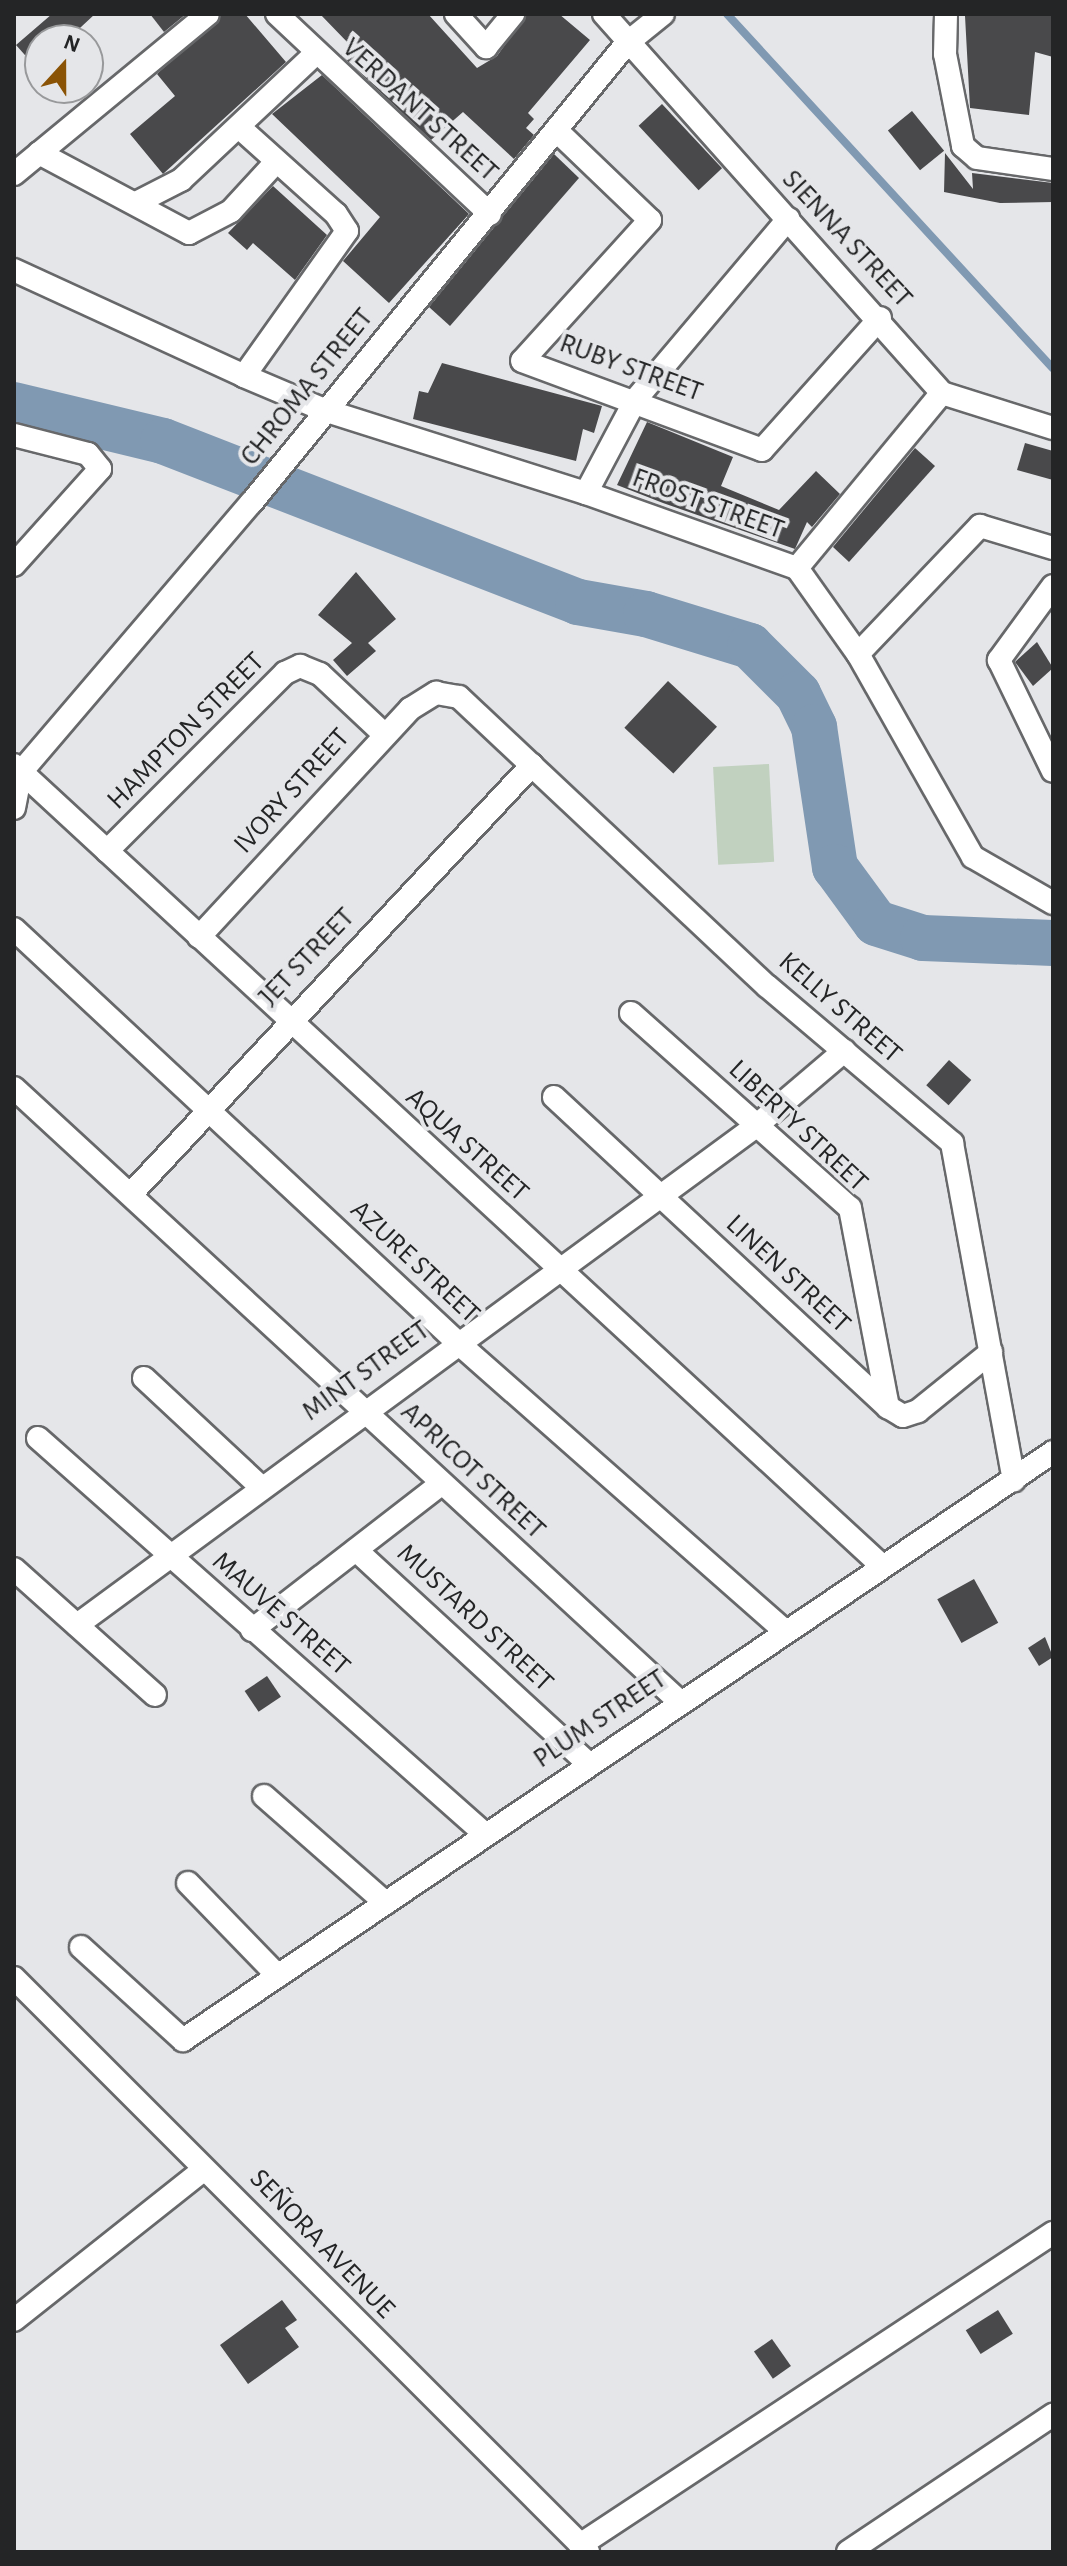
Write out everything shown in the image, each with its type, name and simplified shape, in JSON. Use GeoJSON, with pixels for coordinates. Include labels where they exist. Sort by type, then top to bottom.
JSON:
{"type":"FeatureCollection","features":[{"type":"Feature","properties":{"kind":"street"},"geometry":{"type":"LineString","coordinates":[[14,174],[208,14]]}},
{"type":"Feature","properties":{"kind":"street","name":"VERDANT STREET"},"geometry":{"type":"LineString","coordinates":[[277,14],[315,54],[490,214]]}},
{"type":"Feature","properties":{"kind":"street"},"geometry":{"type":"LineString","coordinates":[[456,14],[486,47],[513,14]]}},
{"type":"Feature","properties":{"kind":"street","name":"SIENNA STREET"},"geometry":{"type":"LineString","coordinates":[[604,14],[627,43],[880,318],[942,393]]}},
{"type":"Feature","properties":{"kind":"street","name":"CHROMA STREET"},"geometry":{"type":"LineString","coordinates":[[14,808],[17,768],[252,502],[324,410],[490,214],[627,43],[663,14]]}},
{"type":"Feature","properties":{"kind":"street"},"geometry":{"type":"LineString","coordinates":[[946,14],[945,54],[963,146],[977,158],[1053,169]]}},
{"type":"Feature","properties":{"kind":"street"},"geometry":{"type":"LineString","coordinates":[[136,203],[181,180],[315,54]]}},
{"type":"Feature","properties":{"kind":"street"},"geometry":{"type":"LineString","coordinates":[[239,127],[275,163],[336,214],[347,231],[244,376]]}},
{"type":"Feature","properties":{"kind":"street","name":"RUBY STREET"},"geometry":{"type":"LineString","coordinates":[[556,130],[650,220],[522,361],[636,399],[762,450],[880,318]]}},
{"type":"Feature","properties":{"kind":"street"},"geometry":{"type":"LineString","coordinates":[[39,153],[189,233],[231,211],[275,163]]}},
{"type":"Feature","properties":{"kind":"street"},"geometry":{"type":"LineString","coordinates":[[586,493],[636,399],[788,219]]}},
{"type":"Feature","properties":{"kind":"street","name":"FROST STREET"},"geometry":{"type":"LineString","coordinates":[[14,270],[324,410],[586,493],[797,568],[858,654],[973,857],[1053,903]]}},
{"type":"Feature","properties":{"kind":"street"},"geometry":{"type":"LineString","coordinates":[[797,568],[942,393],[1053,428]]}},
{"type":"Feature","properties":{"kind":"street"},"geometry":{"type":"LineString","coordinates":[[14,435],[88,454],[97,461],[98,477],[14,565]]}},
{"type":"Feature","properties":{"kind":"street"},"geometry":{"type":"LineString","coordinates":[[858,654],[980,526],[1053,548]]}},
{"type":"Feature","properties":{"kind":"street"},"geometry":{"type":"LineString","coordinates":[[1050,761],[999,660],[1053,586]]}},
{"type":"Feature","properties":{"kind":"street","name":"HAMPTON STREET"},"geometry":{"type":"LineString","coordinates":[[107,851],[285,673],[300,666],[320,674],[384,734]]}},
{"type":"Feature","properties":{"kind":"street","name":"IVORY STREET"},"geometry":{"type":"LineString","coordinates":[[199,937],[384,734],[436,693]]}},
{"type":"Feature","properties":{"kind":"street","name":"KELLY STREET"},"geometry":{"type":"LineString","coordinates":[[436,693],[459,697],[844,1051],[952,1143],[1014,1480]]}},
{"type":"Feature","properties":{"kind":"street","name":"JET STREET"},"geometry":{"type":"LineString","coordinates":[[131,1194],[204,1110],[532,765]]}},
{"type":"Feature","properties":{"kind":"street","name":"AQUA STREET"},"geometry":{"type":"LineString","coordinates":[[17,768],[882,1566]]}},
{"type":"Feature","properties":{"kind":"street","name":"AZURE STREET"},"geometry":{"type":"LineString","coordinates":[[14,929],[204,1110],[457,1342],[784,1630]]}},
{"type":"Feature","properties":{"kind":"street","name":"LIBERTY STREET"},"geometry":{"type":"LineString","coordinates":[[631,1013],[850,1208],[888,1407]]}},
{"type":"Feature","properties":{"kind":"street","name":"MINT STREET"},"geometry":{"type":"LineString","coordinates":[[77,1625],[362,1409],[756,1126],[844,1051]]}},
{"type":"Feature","properties":{"kind":"street","name":"APRICOT STREET"},"geometry":{"type":"LineString","coordinates":[[14,1088],[680,1702]]}},
{"type":"Feature","properties":{"kind":"street","name":"LINEN STREET"},"geometry":{"type":"LineString","coordinates":[[554,1097],[888,1407]]}},
{"type":"Feature","properties":{"kind":"street"},"geometry":{"type":"LineString","coordinates":[[888,1407],[903,1416],[918,1411],[991,1352]]}},
{"type":"Feature","properties":{"kind":"street"},"geometry":{"type":"LineString","coordinates":[[144,1378],[260,1486]]}},
{"type":"Feature","properties":{"kind":"street","name":"MAUVE STREET"},"geometry":{"type":"LineString","coordinates":[[38,1438],[485,1834]]}},
{"type":"Feature","properties":{"kind":"street","name":"PLUM STREET"},"geometry":{"type":"LineString","coordinates":[[81,1947],[183,2040],[784,1630],[1053,1452]]}},
{"type":"Feature","properties":{"kind":"street","name":"MUSTARD STREET"},"geometry":{"type":"LineString","coordinates":[[252,1630],[442,1483]]}},
{"type":"Feature","properties":{"kind":"street","name":"MUSTARD STREET"},"geometry":{"type":"LineString","coordinates":[[356,1550],[588,1763]]}},
{"type":"Feature","properties":{"kind":"street"},"geometry":{"type":"LineString","coordinates":[[14,1569],[155,1695]]}},
{"type":"Feature","properties":{"kind":"street"},"geometry":{"type":"LineString","coordinates":[[264,1796],[386,1903]]}},
{"type":"Feature","properties":{"kind":"street"},"geometry":{"type":"LineString","coordinates":[[188,1883],[278,1976]]}},
{"type":"Feature","properties":{"kind":"street","name":"SEÑORA AVENUE"},"geometry":{"type":"LineString","coordinates":[[14,1978],[202,2171],[228,2190],[584,2548]]}},
{"type":"Feature","properties":{"kind":"street"},"geometry":{"type":"LineString","coordinates":[[14,2320],[202,2171]]}},
{"type":"Feature","properties":{"kind":"street"},"geometry":{"type":"LineString","coordinates":[[584,2548],[1053,2233]]}},
{"type":"Feature","properties":{"kind":"street"},"geometry":{"type":"LineString","coordinates":[[848,2552],[1053,2415]]}},
{"type":"Feature","properties":{"kind":"green space"},"geometry":{"type":"Polygon","coordinates":[[[769,764],[774,862],[718,865],[713,767],[769,764]]]}},
{"type":"Feature","properties":{"kind":"building"},"geometry":{"type":"Polygon","coordinates":[[[52,14],[95,14],[84,24],[40,24],[52,14]]]}},
{"type":"Feature","properties":{"kind":"building"},"geometry":{"type":"Polygon","coordinates":[[[150,14],[186,14],[164,32],[150,14]]]}},
{"type":"Feature","properties":{"kind":"building"},"geometry":{"type":"Polygon","coordinates":[[[222,14],[245,14],[286,62],[163,174],[130,134],[175,96],[157,74],[222,14]]]}},
{"type":"Feature","properties":{"kind":"building"},"geometry":{"type":"Polygon","coordinates":[[[320,14],[428,14],[477,68],[497,56],[527,14],[559,14],[590,40],[528,113],[534,119],[526,128],[534,135],[514,159],[463,112],[431,140],[341,55],[350,45],[320,14]]]}},
{"type":"Feature","properties":{"kind":"building"},"geometry":{"type":"Polygon","coordinates":[[[1053,14],[1053,57],[1035,52],[1029,115],[970,108],[965,16],[1053,14]]]}},
{"type":"Feature","properties":{"kind":"building"},"geometry":{"type":"Polygon","coordinates":[[[24,38],[24,54],[16,45],[24,38]]]}},
{"type":"Feature","properties":{"kind":"building"},"geometry":{"type":"Polygon","coordinates":[[[322,75],[469,214],[389,303],[343,261],[380,217],[272,114],[322,75]]]}},
{"type":"Feature","properties":{"kind":"building"},"geometry":{"type":"Polygon","coordinates":[[[662,104],[722,168],[699,190],[639,126],[662,104]]]}},
{"type":"Feature","properties":{"kind":"building"},"geometry":{"type":"Polygon","coordinates":[[[912,111],[944,151],[920,170],[888,131],[912,111]]]}},
{"type":"Feature","properties":{"kind":"building"},"geometry":{"type":"Polygon","coordinates":[[[945,153],[973,189],[972,173],[1053,183],[1053,202],[1000,203],[944,192],[945,153]]]}},
{"type":"Feature","properties":{"kind":"building"},"geometry":{"type":"Polygon","coordinates":[[[554,154],[579,178],[450,326],[429,307],[554,154]]]}},
{"type":"Feature","properties":{"kind":"building"},"geometry":{"type":"Polygon","coordinates":[[[273,186],[327,235],[295,280],[253,243],[247,250],[228,233],[273,186]]]}},
{"type":"Feature","properties":{"kind":"building"},"geometry":{"type":"Polygon","coordinates":[[[442,363],[602,406],[594,433],[583,429],[576,461],[413,419],[419,391],[428,393],[442,363]]]}},
{"type":"Feature","properties":{"kind":"building"},"geometry":{"type":"Polygon","coordinates":[[[647,422],[733,457],[721,486],[779,510],[816,471],[840,494],[812,527],[807,522],[795,549],[663,503],[617,485],[647,422]]]}},
{"type":"Feature","properties":{"kind":"building"},"geometry":{"type":"Polygon","coordinates":[[[1025,443],[1053,451],[1053,480],[1017,470],[1025,443]]]}},
{"type":"Feature","properties":{"kind":"building"},"geometry":{"type":"Polygon","coordinates":[[[915,448],[935,466],[849,562],[833,547],[915,448]]]}},
{"type":"Feature","properties":{"kind":"building"},"geometry":{"type":"Polygon","coordinates":[[[356,572],[396,619],[368,643],[376,651],[347,676],[333,660],[352,643],[318,615],[356,572]]]}},
{"type":"Feature","properties":{"kind":"building"},"geometry":{"type":"Polygon","coordinates":[[[1037,642],[1053,668],[1033,686],[1015,662],[1037,642]]]}},
{"type":"Feature","properties":{"kind":"building"},"geometry":{"type":"Polygon","coordinates":[[[668,681],[717,727],[673,774],[624,728],[668,681]]]}},
{"type":"Feature","properties":{"kind":"building"},"geometry":{"type":"Polygon","coordinates":[[[949,1060],[971,1080],[949,1105],[926,1085],[949,1060]]]}},
{"type":"Feature","properties":{"kind":"building"},"geometry":{"type":"Polygon","coordinates":[[[974,1579],[998,1623],[962,1643],[937,1599],[974,1579]]]}},
{"type":"Feature","properties":{"kind":"building"},"geometry":{"type":"Polygon","coordinates":[[[1045,1637],[1053,1657],[1039,1666],[1028,1648],[1045,1637]]]}},
{"type":"Feature","properties":{"kind":"building"},"geometry":{"type":"Polygon","coordinates":[[[267,1676],[281,1697],[259,1712],[245,1691],[267,1676]]]}},
{"type":"Feature","properties":{"kind":"building"},"geometry":{"type":"Polygon","coordinates":[[[282,2300],[297,2320],[285,2328],[299,2347],[248,2384],[220,2345],[282,2300]]]}},
{"type":"Feature","properties":{"kind":"building"},"geometry":{"type":"Polygon","coordinates":[[[998,2310],[1013,2334],[981,2354],[966,2330],[998,2310]]]}},
{"type":"Feature","properties":{"kind":"building"},"geometry":{"type":"Polygon","coordinates":[[[772,2339],[791,2366],[773,2379],[754,2352],[772,2339]]]}},
{"type":"Feature","properties":{"kind":"waterway"},"geometry":{"type":"LineString","coordinates":[[727,14],[1053,368]]}},
{"type":"Feature","properties":{"kind":"waterway"},"geometry":{"type":"LineString","coordinates":[[14,405],[163,441],[578,602],[646,614],[750,646],[798,694],[814,727],[835,867],[876,923],[923,938],[1053,943]]}}]}
